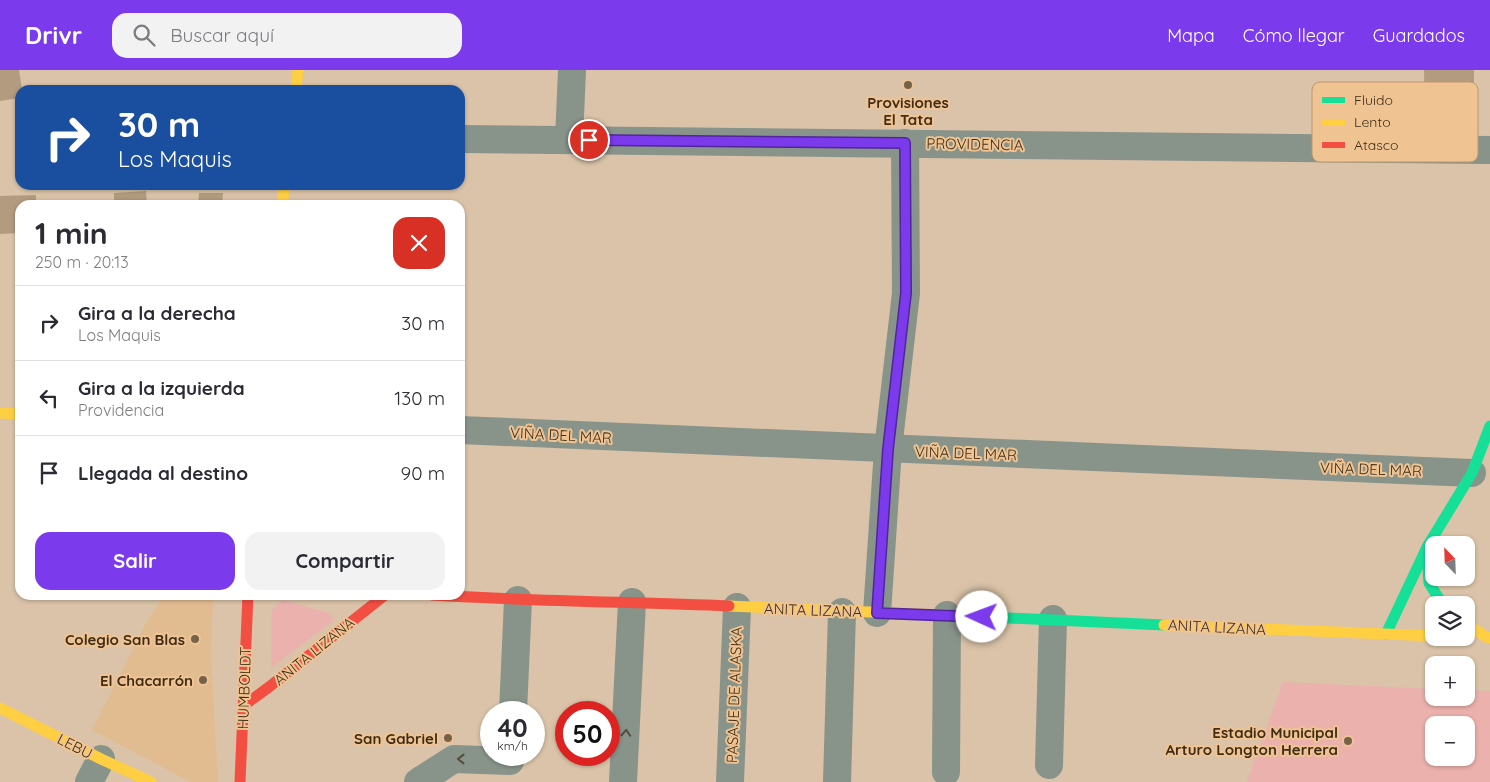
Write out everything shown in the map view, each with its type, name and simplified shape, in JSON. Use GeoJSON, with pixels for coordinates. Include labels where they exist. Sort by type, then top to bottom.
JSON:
{"type":"FeatureCollection","features":[{"type":"Feature","properties":{"kind":"main road"},"geometry":{"type":"LineString","coordinates":[[296,85],[298,70]]}},
{"type":"Feature","properties":{"kind":"main road"},"geometry":{"type":"LineString","coordinates":[[0,413],[15,414]]}},
{"type":"Feature","properties":{"kind":"main road"},"geometry":{"type":"LineString","coordinates":[[1434,536],[1472,473],[1490,426]]}},
{"type":"Feature","properties":{"kind":"main road"},"geometry":{"type":"LineString","coordinates":[[1386,634],[1425,551]]}},
{"type":"Feature","properties":{"kind":"main road","name":"ANITA LIZANA"},"geometry":{"type":"LineString","coordinates":[[465,597],[632,602],[1425,636]]}},
{"type":"Feature","properties":{"kind":"main road","name":"HUMBOLDT"},"geometry":{"type":"LineString","coordinates":[[240,782],[248,600]]}},
{"type":"Feature","properties":{"kind":"main road","name":"ANITA LIZANA"},"geometry":{"type":"LineString","coordinates":[[243,706],[379,600]]}},
{"type":"Feature","properties":{"kind":"main road"},"geometry":{"type":"LineString","coordinates":[[1475,629],[1489,638]]}},
{"type":"Feature","properties":{"kind":"main road"},"geometry":{"type":"LineString","coordinates":[[1475,637],[1489,638]]}},
{"type":"Feature","properties":{"kind":"main road","name":"LEBU"},"geometry":{"type":"LineString","coordinates":[[0,708],[95,770],[151,782]]}},
{"type":"Feature","properties":{"kind":"street"},"geometry":{"type":"LineString","coordinates":[[569,140],[572,70]]}},
{"type":"Feature","properties":{"kind":"street","name":"PROVIDENCIA"},"geometry":{"type":"LineString","coordinates":[[465,139],[1312,148]]}},
{"type":"Feature","properties":{"kind":"street"},"geometry":{"type":"LineString","coordinates":[[877,613],[888,449],[906,293],[905,143]]}},
{"type":"Feature","properties":{"kind":"street","name":"VIÑA DEL MAR"},"geometry":{"type":"LineString","coordinates":[[465,430],[1472,473]]}},
{"type":"Feature","properties":{"kind":"street"},"geometry":{"type":"LineString","coordinates":[[513,701],[518,600]]}},
{"type":"Feature","properties":{"kind":"street"},"geometry":{"type":"LineString","coordinates":[[623,782],[632,602]]}},
{"type":"Feature","properties":{"kind":"street","name":"PASAJE DE ALASKA"},"geometry":{"type":"LineString","coordinates":[[730,782],[737,607]]}},
{"type":"Feature","properties":{"kind":"street"},"geometry":{"type":"LineString","coordinates":[[837,782],[842,612]]}},
{"type":"Feature","properties":{"kind":"street"},"geometry":{"type":"LineString","coordinates":[[946,772],[947,615]]}},
{"type":"Feature","properties":{"kind":"street"},"geometry":{"type":"LineString","coordinates":[[1049,765],[1053,619]]}},
{"type":"Feature","properties":{"kind":"street"},"geometry":{"type":"LineString","coordinates":[[418,782],[454,759],[480,762]]}},
{"type":"Feature","properties":{"kind":"shaded area"},"geometry":{"type":"Polygon","coordinates":[[[158,600],[213,600],[211,656],[218,782],[191,782],[92,730],[146,623],[161,601],[158,600]]]}},
{"type":"Feature","properties":{"kind":"shaded area"},"geometry":{"type":"Polygon","coordinates":[[[283,600],[332,614],[333,621],[271,668],[272,609],[283,600]]]}},
{"type":"Feature","properties":{"kind":"shaded area","name":"Estadio Municipal Arturo Longton Herrera"},"geometry":{"type":"Polygon","coordinates":[[[1283,682],[1425,689],[1425,706],[1475,706],[1475,690],[1490,691],[1490,782],[1247,782],[1283,682]]]}},
{"type":"Feature","properties":{"kind":"building"},"geometry":{"type":"Polygon","coordinates":[[[0,70],[19,70],[21,85],[15,85],[15,99],[0,101],[0,70]]]}},
{"type":"Feature","properties":{"kind":"building"},"geometry":{"type":"Polygon","coordinates":[[[1424,70],[1474,70],[1474,82],[1424,82],[1424,70]]]}},
{"type":"Feature","properties":{"kind":"building"},"geometry":{"type":"Polygon","coordinates":[[[146,191],[147,200],[114,200],[114,193],[146,191]]]}},
{"type":"Feature","properties":{"kind":"building"},"geometry":{"type":"Polygon","coordinates":[[[199,193],[223,193],[222,200],[198,200],[199,193]]]}},
{"type":"Feature","properties":{"kind":"building"},"geometry":{"type":"Polygon","coordinates":[[[36,195],[36,200],[15,200],[15,233],[0,234],[0,196],[36,195]]]}},
{"type":"Feature","properties":{"kind":"traffic: fast"},"geometry":{"type":"LineString","coordinates":[[1386,634],[1427,547],[1472,473],[1490,426]]}},
{"type":"Feature","properties":{"kind":"traffic: fast"},"geometry":{"type":"LineString","coordinates":[[1431,586],[1437,596]]}},
{"type":"Feature","properties":{"kind":"traffic: fast"},"geometry":{"type":"LineString","coordinates":[[965,616],[1164,625]]}},
{"type":"Feature","properties":{"kind":"traffic: slow"},"geometry":{"type":"LineString","coordinates":[[296,85],[298,70]]}},
{"type":"Feature","properties":{"kind":"traffic: slow"},"geometry":{"type":"LineString","coordinates":[[283,200],[284,190]]}},
{"type":"Feature","properties":{"kind":"traffic: slow"},"geometry":{"type":"LineString","coordinates":[[0,413],[15,414]]}},
{"type":"Feature","properties":{"kind":"traffic: slow"},"geometry":{"type":"LineString","coordinates":[[729,606],[965,616]]}},
{"type":"Feature","properties":{"kind":"traffic: slow"},"geometry":{"type":"LineString","coordinates":[[1164,625],[1425,636]]}},
{"type":"Feature","properties":{"kind":"traffic: slow"},"geometry":{"type":"LineString","coordinates":[[1475,630],[1488,638]]}},
{"type":"Feature","properties":{"kind":"traffic: slow"},"geometry":{"type":"LineString","coordinates":[[0,708],[151,782]]}},
{"type":"Feature","properties":{"kind":"traffic: jam"},"geometry":{"type":"LineString","coordinates":[[465,596],[729,606]]}},
{"type":"Feature","properties":{"kind":"traffic: jam"},"geometry":{"type":"LineString","coordinates":[[240,782],[248,600]]}},
{"type":"Feature","properties":{"kind":"traffic: jam"},"geometry":{"type":"LineString","coordinates":[[243,706],[379,600]]}},
{"type":"Feature","properties":{"kind":"place","name":"Provisiones El Tata"},"geometry":{"type":"Point","coordinates":[908,85]}},
{"type":"Feature","properties":{"kind":"place","name":"Colegio San Blas"},"geometry":{"type":"Point","coordinates":[195,639]}},
{"type":"Feature","properties":{"kind":"place","name":"El Chacarrón"},"geometry":{"type":"Point","coordinates":[203,680]}},
{"type":"Feature","properties":{"kind":"place","name":"San Gabriel"},"geometry":{"type":"Point","coordinates":[448,738]}},
{"type":"Feature","properties":{"kind":"place","name":"Estadio Municipal Arturo Longton Herrera"},"geometry":{"type":"Point","coordinates":[1348,741]}},
{"type":"Feature","properties":{"kind":"route"},"geometry":{"type":"LineString","coordinates":[[589,140],[905,143],[906,293],[888,449],[877,613],[982,617]]}}]}
